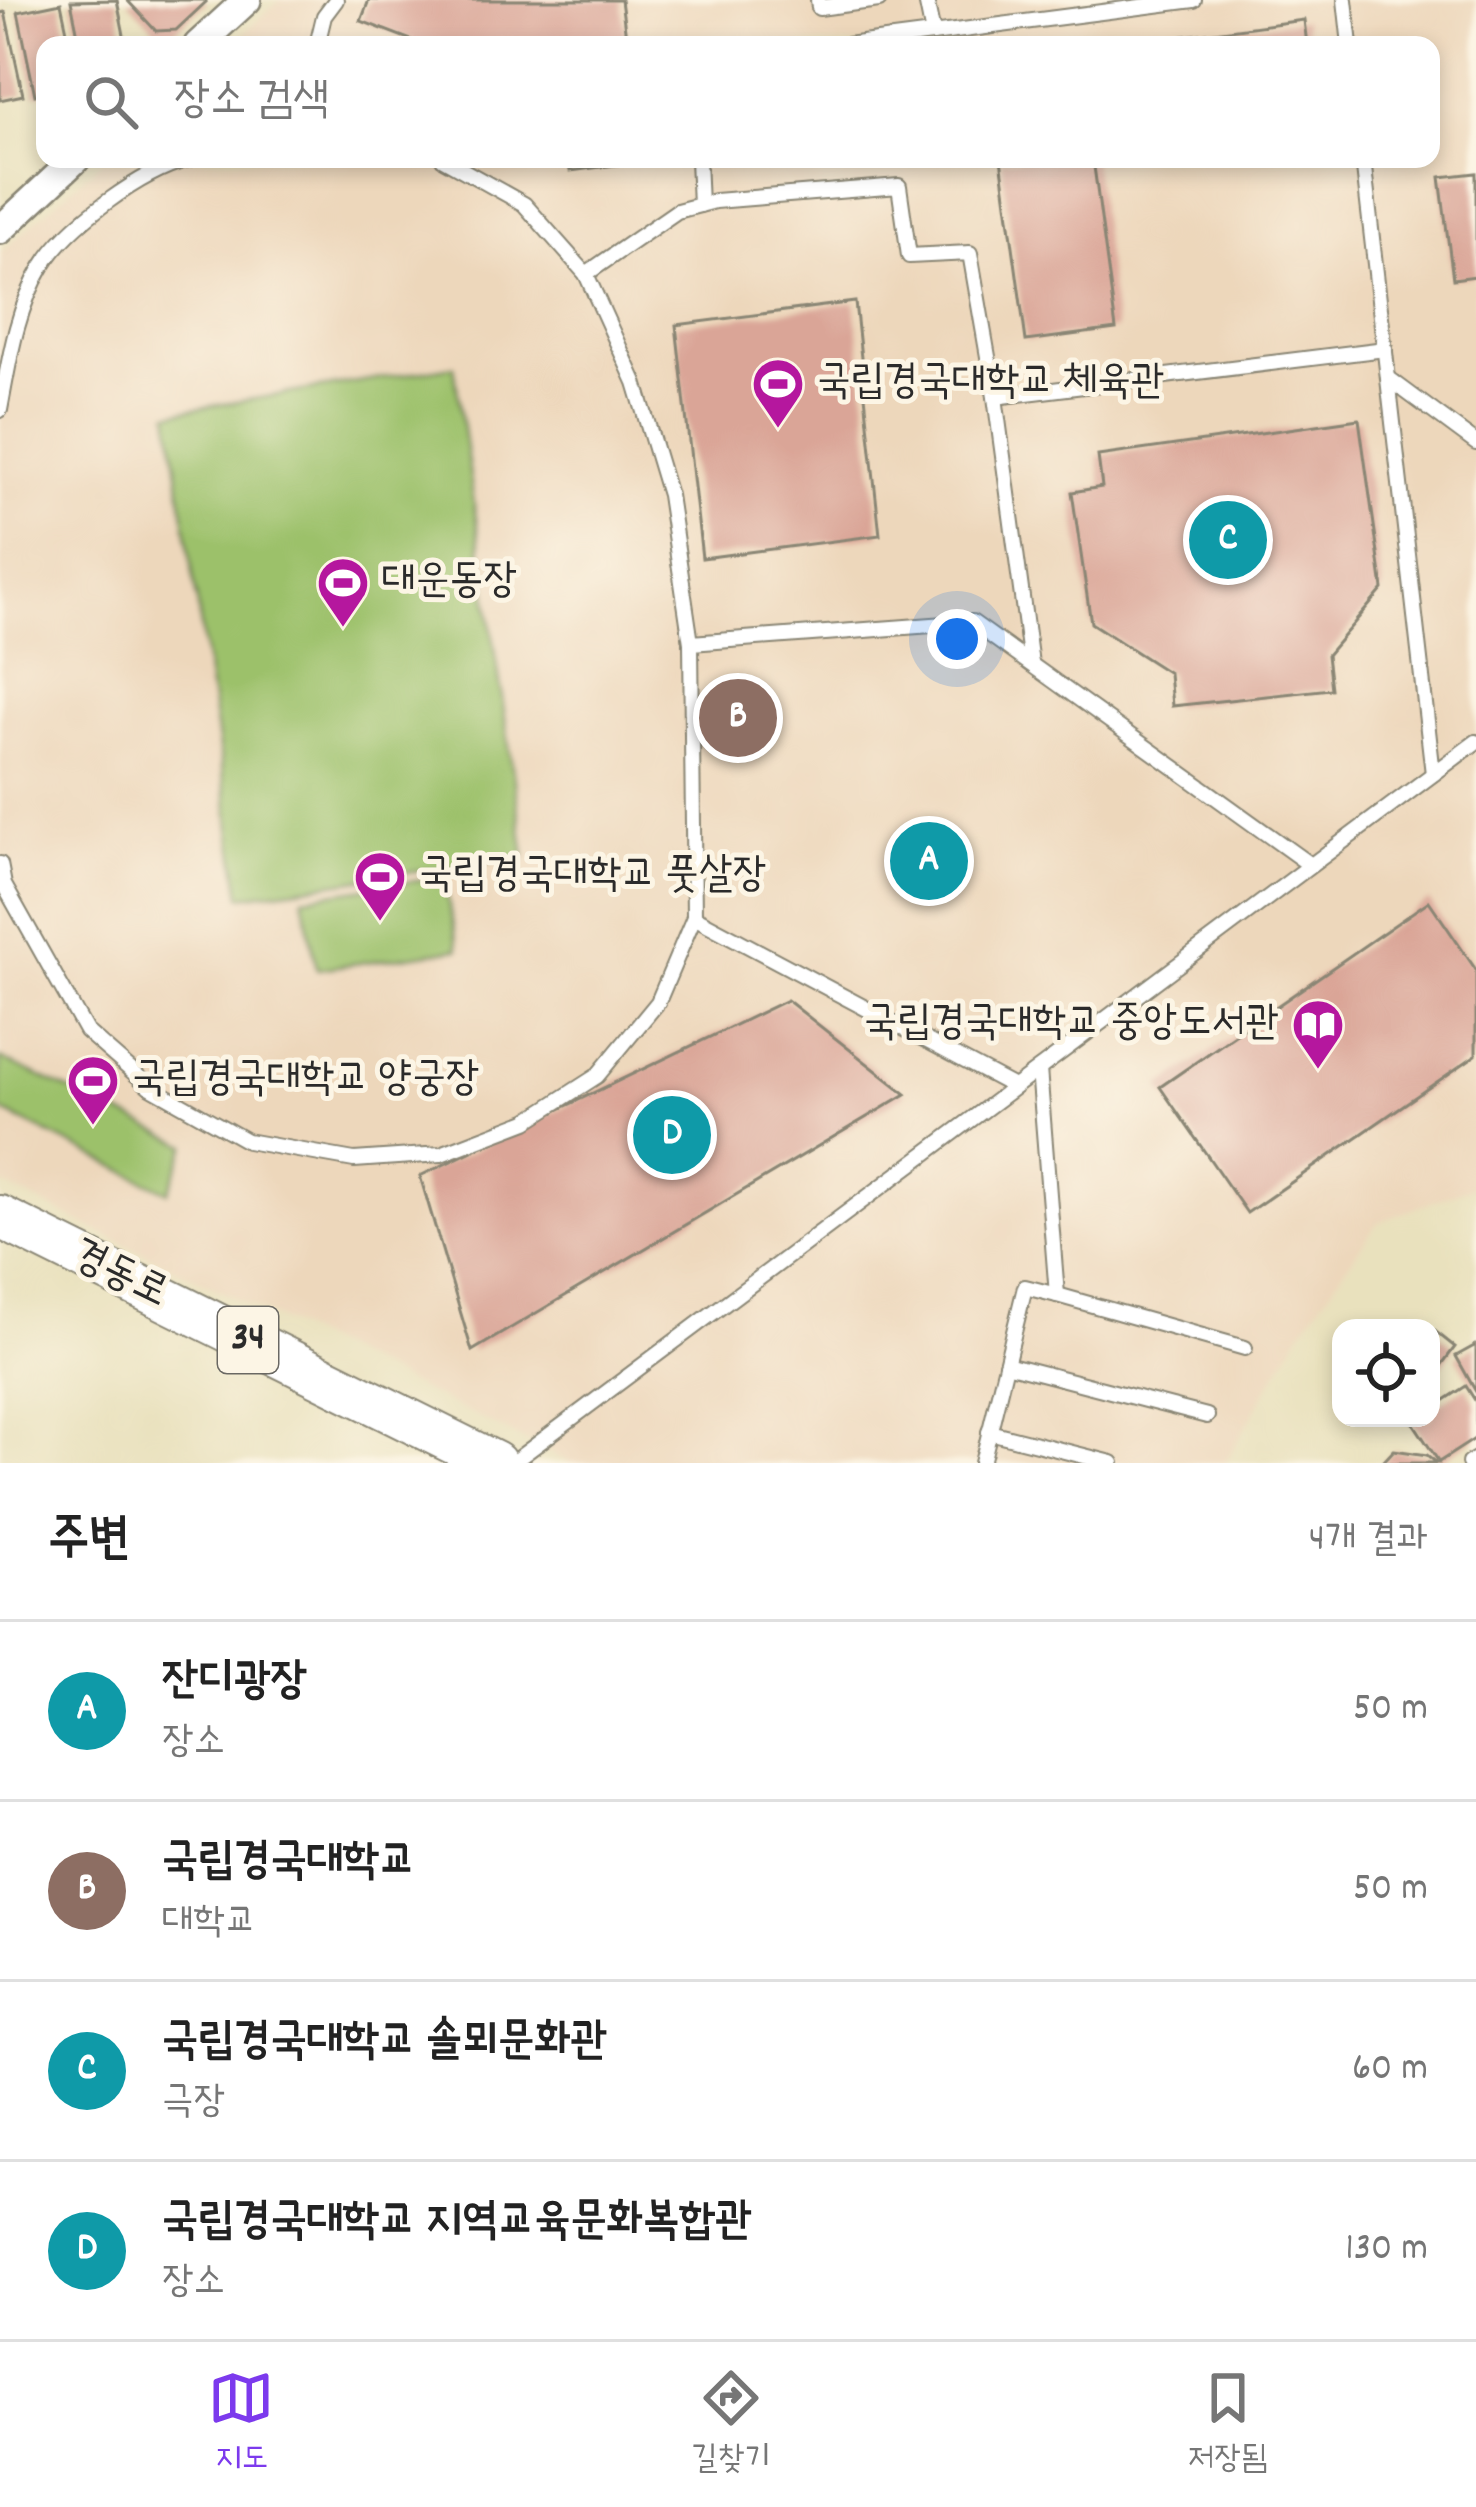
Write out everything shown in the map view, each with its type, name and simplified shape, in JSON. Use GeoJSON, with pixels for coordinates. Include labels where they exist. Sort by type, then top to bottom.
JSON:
{"type":"FeatureCollection","features":[{"type":"Feature","properties":{"kind":"main road","name":"경동로"},"geometry":{"type":"LineString","coordinates":[[0,1217],[496,1463]]}},
{"type":"Feature","properties":{"kind":"street"},"geometry":{"type":"LineString","coordinates":[[208,36],[244,1]]}},
{"type":"Feature","properties":{"kind":"street"},"geometry":{"type":"LineString","coordinates":[[0,230],[66,168]]}},
{"type":"Feature","properties":{"kind":"lane"},"geometry":{"type":"LineString","coordinates":[[319,36],[324,16],[337,0]]}},
{"type":"Feature","properties":{"kind":"lane"},"geometry":{"type":"LineString","coordinates":[[818,0],[820,8],[880,0]]}},
{"type":"Feature","properties":{"kind":"lane"},"geometry":{"type":"LineString","coordinates":[[926,0],[933,34]]}},
{"type":"Feature","properties":{"kind":"lane"},"geometry":{"type":"LineString","coordinates":[[918,36],[1194,0]]}},
{"type":"Feature","properties":{"kind":"lane"},"geometry":{"type":"LineString","coordinates":[[1345,0],[1349,36]]}},
{"type":"Feature","properties":{"kind":"lane"},"geometry":{"type":"LineString","coordinates":[[0,410],[16,331],[43,266],[102,203],[167,168]]}},
{"type":"Feature","properties":{"kind":"lane"},"geometry":{"type":"LineString","coordinates":[[0,864],[2,884],[86,1031],[148,1086],[247,1141],[354,1160],[441,1154],[527,1121],[598,1076],[658,1002],[694,917],[691,643],[669,495],[635,382],[586,274],[524,204],[459,168]]}},
{"type":"Feature","properties":{"kind":"lane"},"geometry":{"type":"LineString","coordinates":[[698,168],[700,205]]}},
{"type":"Feature","properties":{"kind":"lane"},"geometry":{"type":"LineString","coordinates":[[1364,168],[1432,774]]}},
{"type":"Feature","properties":{"kind":"lane"},"geometry":{"type":"LineString","coordinates":[[586,274],[677,211],[899,186],[909,256],[970,253],[1031,664]]}},
{"type":"Feature","properties":{"kind":"lane"},"geometry":{"type":"LineString","coordinates":[[995,397],[1384,350]]}},
{"type":"Feature","properties":{"kind":"lane"},"geometry":{"type":"LineString","coordinates":[[1388,378],[1476,442]]}},
{"type":"Feature","properties":{"kind":"lane"},"geometry":{"type":"LineString","coordinates":[[691,643],[972,622],[1310,866]]}},
{"type":"Feature","properties":{"kind":"lane"},"geometry":{"type":"LineString","coordinates":[[512,1463],[1476,742]]}},
{"type":"Feature","properties":{"kind":"lane"},"geometry":{"type":"LineString","coordinates":[[694,917],[1014,1087]]}},
{"type":"Feature","properties":{"kind":"lane"},"geometry":{"type":"LineString","coordinates":[[1039,1069],[1057,1295]]}},
{"type":"Feature","properties":{"kind":"lane"},"geometry":{"type":"LineString","coordinates":[[982,1463],[1025,1287],[1245,1348]]}},
{"type":"Feature","properties":{"kind":"lane"},"geometry":{"type":"LineString","coordinates":[[1006,1364],[1207,1416]]}},
{"type":"Feature","properties":{"kind":"lane"},"geometry":{"type":"LineString","coordinates":[[989,1432],[1112,1463]]}},
{"type":"Feature","properties":{"kind":"shaded area"},"geometry":{"type":"Polygon","coordinates":[[[280,0],[1476,0],[1476,1185],[1377,1223],[1300,1333],[1225,1463],[571,1463],[0,1183],[0,253],[94,168],[1440,168],[1440,36],[241,36],[280,0]]]}},
{"type":"Feature","properties":{"kind":"green space"},"geometry":{"type":"Polygon","coordinates":[[[454,366],[525,856],[241,896],[169,413],[454,366]]]}},
{"type":"Feature","properties":{"kind":"green space","name":"국립경국대학교 풋살장"},"geometry":{"type":"Polygon","coordinates":[[[443,877],[458,949],[317,969],[303,897],[443,877]]]}},
{"type":"Feature","properties":{"kind":"green space","name":"국립경국대학교 양궁장"},"geometry":{"type":"Polygon","coordinates":[[[0,1058],[187,1145],[168,1192],[0,1110],[0,1058]]]}},
{"type":"Feature","properties":{"kind":"building"},"geometry":{"type":"Polygon","coordinates":[[[117,0],[124,36],[78,36],[71,1],[117,0]]]}},
{"type":"Feature","properties":{"kind":"building"},"geometry":{"type":"Polygon","coordinates":[[[127,0],[206,2],[176,30],[156,31],[127,0]]]}},
{"type":"Feature","properties":{"kind":"building"},"geometry":{"type":"Polygon","coordinates":[[[369,0],[621,0],[626,36],[401,36],[361,21],[369,0]]]}},
{"type":"Feature","properties":{"kind":"building"},"geometry":{"type":"Polygon","coordinates":[[[61,3],[68,36],[36,36],[36,95],[35,95],[18,12],[61,3]]]}},
{"type":"Feature","properties":{"kind":"building"},"geometry":{"type":"Polygon","coordinates":[[[5,12],[23,95],[0,100],[0,13],[5,12]]]}},
{"type":"Feature","properties":{"kind":"building"},"geometry":{"type":"Polygon","coordinates":[[[1304,20],[1306,36],[1184,36],[1304,20]]]}},
{"type":"Feature","properties":{"kind":"building"},"geometry":{"type":"Polygon","coordinates":[[[1002,168],[1094,168],[1116,329],[1026,341],[1002,168]]]}},
{"type":"Feature","properties":{"kind":"building"},"geometry":{"type":"Polygon","coordinates":[[[1476,173],[1476,276],[1453,279],[1440,177],[1476,173]]]}},
{"type":"Feature","properties":{"kind":"building","name":"국립경국대학교 체육관"},"geometry":{"type":"Polygon","coordinates":[[[855,302],[880,535],[702,558],[676,325],[855,302]]]}},
{"type":"Feature","properties":{"kind":"building"},"geometry":{"type":"Polygon","coordinates":[[[1359,419],[1383,589],[1327,655],[1331,689],[1172,706],[1169,673],[1091,623],[1072,492],[1102,487],[1098,456],[1359,419]]]}},
{"type":"Feature","properties":{"kind":"building","name":"국립경국대학교 중앙도서관"},"geometry":{"type":"Polygon","coordinates":[[[1429,901],[1476,970],[1476,1055],[1247,1213],[1160,1087],[1429,901]]]}},
{"type":"Feature","properties":{"kind":"building"},"geometry":{"type":"Polygon","coordinates":[[[787,1000],[906,1094],[472,1351],[420,1176],[787,1000]]]}},
{"type":"Feature","properties":{"kind":"building"},"geometry":{"type":"Polygon","coordinates":[[[1440,1335],[1455,1347],[1440,1367],[1440,1335]]]}},
{"type":"Feature","properties":{"kind":"building"},"geometry":{"type":"Polygon","coordinates":[[[1476,1345],[1476,1392],[1456,1356],[1476,1345]]]}},
{"type":"Feature","properties":{"kind":"building"},"geometry":{"type":"Polygon","coordinates":[[[1466,1386],[1476,1402],[1476,1438],[1439,1462],[1416,1427],[1440,1427],[1440,1403],[1466,1386]]]}},
{"type":"Feature","properties":{"kind":"building"},"geometry":{"type":"Polygon","coordinates":[[[1394,1450],[1427,1455],[1437,1463],[1382,1463],[1394,1450]]]}},
{"type":"Feature","properties":{"kind":"place","name":"국립경국대학교 체육관"},"geometry":{"type":"Point","coordinates":[778,430]}},
{"type":"Feature","properties":{"kind":"place","name":"국립경국대학교 솔뫼문화관"},"geometry":{"type":"Point","coordinates":[1228,540]}},
{"type":"Feature","properties":{"kind":"place","name":"대운동장"},"geometry":{"type":"Point","coordinates":[343,629]}},
{"type":"Feature","properties":{"kind":"place","name":"국립경국대학교"},"geometry":{"type":"Point","coordinates":[738,718]}},
{"type":"Feature","properties":{"kind":"place","name":"잔디광장"},"geometry":{"type":"Point","coordinates":[929,861]}},
{"type":"Feature","properties":{"kind":"place","name":"국립경국대학교 풋살장"},"geometry":{"type":"Point","coordinates":[380,923]}},
{"type":"Feature","properties":{"kind":"place","name":"국립경국대학교 중앙도서관"},"geometry":{"type":"Point","coordinates":[1318,1071]}},
{"type":"Feature","properties":{"kind":"place","name":"국립경국대학교 양궁장"},"geometry":{"type":"Point","coordinates":[93,1127]}},
{"type":"Feature","properties":{"kind":"place","name":"국립경국대학교 지역교육문화복합관"},"geometry":{"type":"Point","coordinates":[672,1135]}}]}
